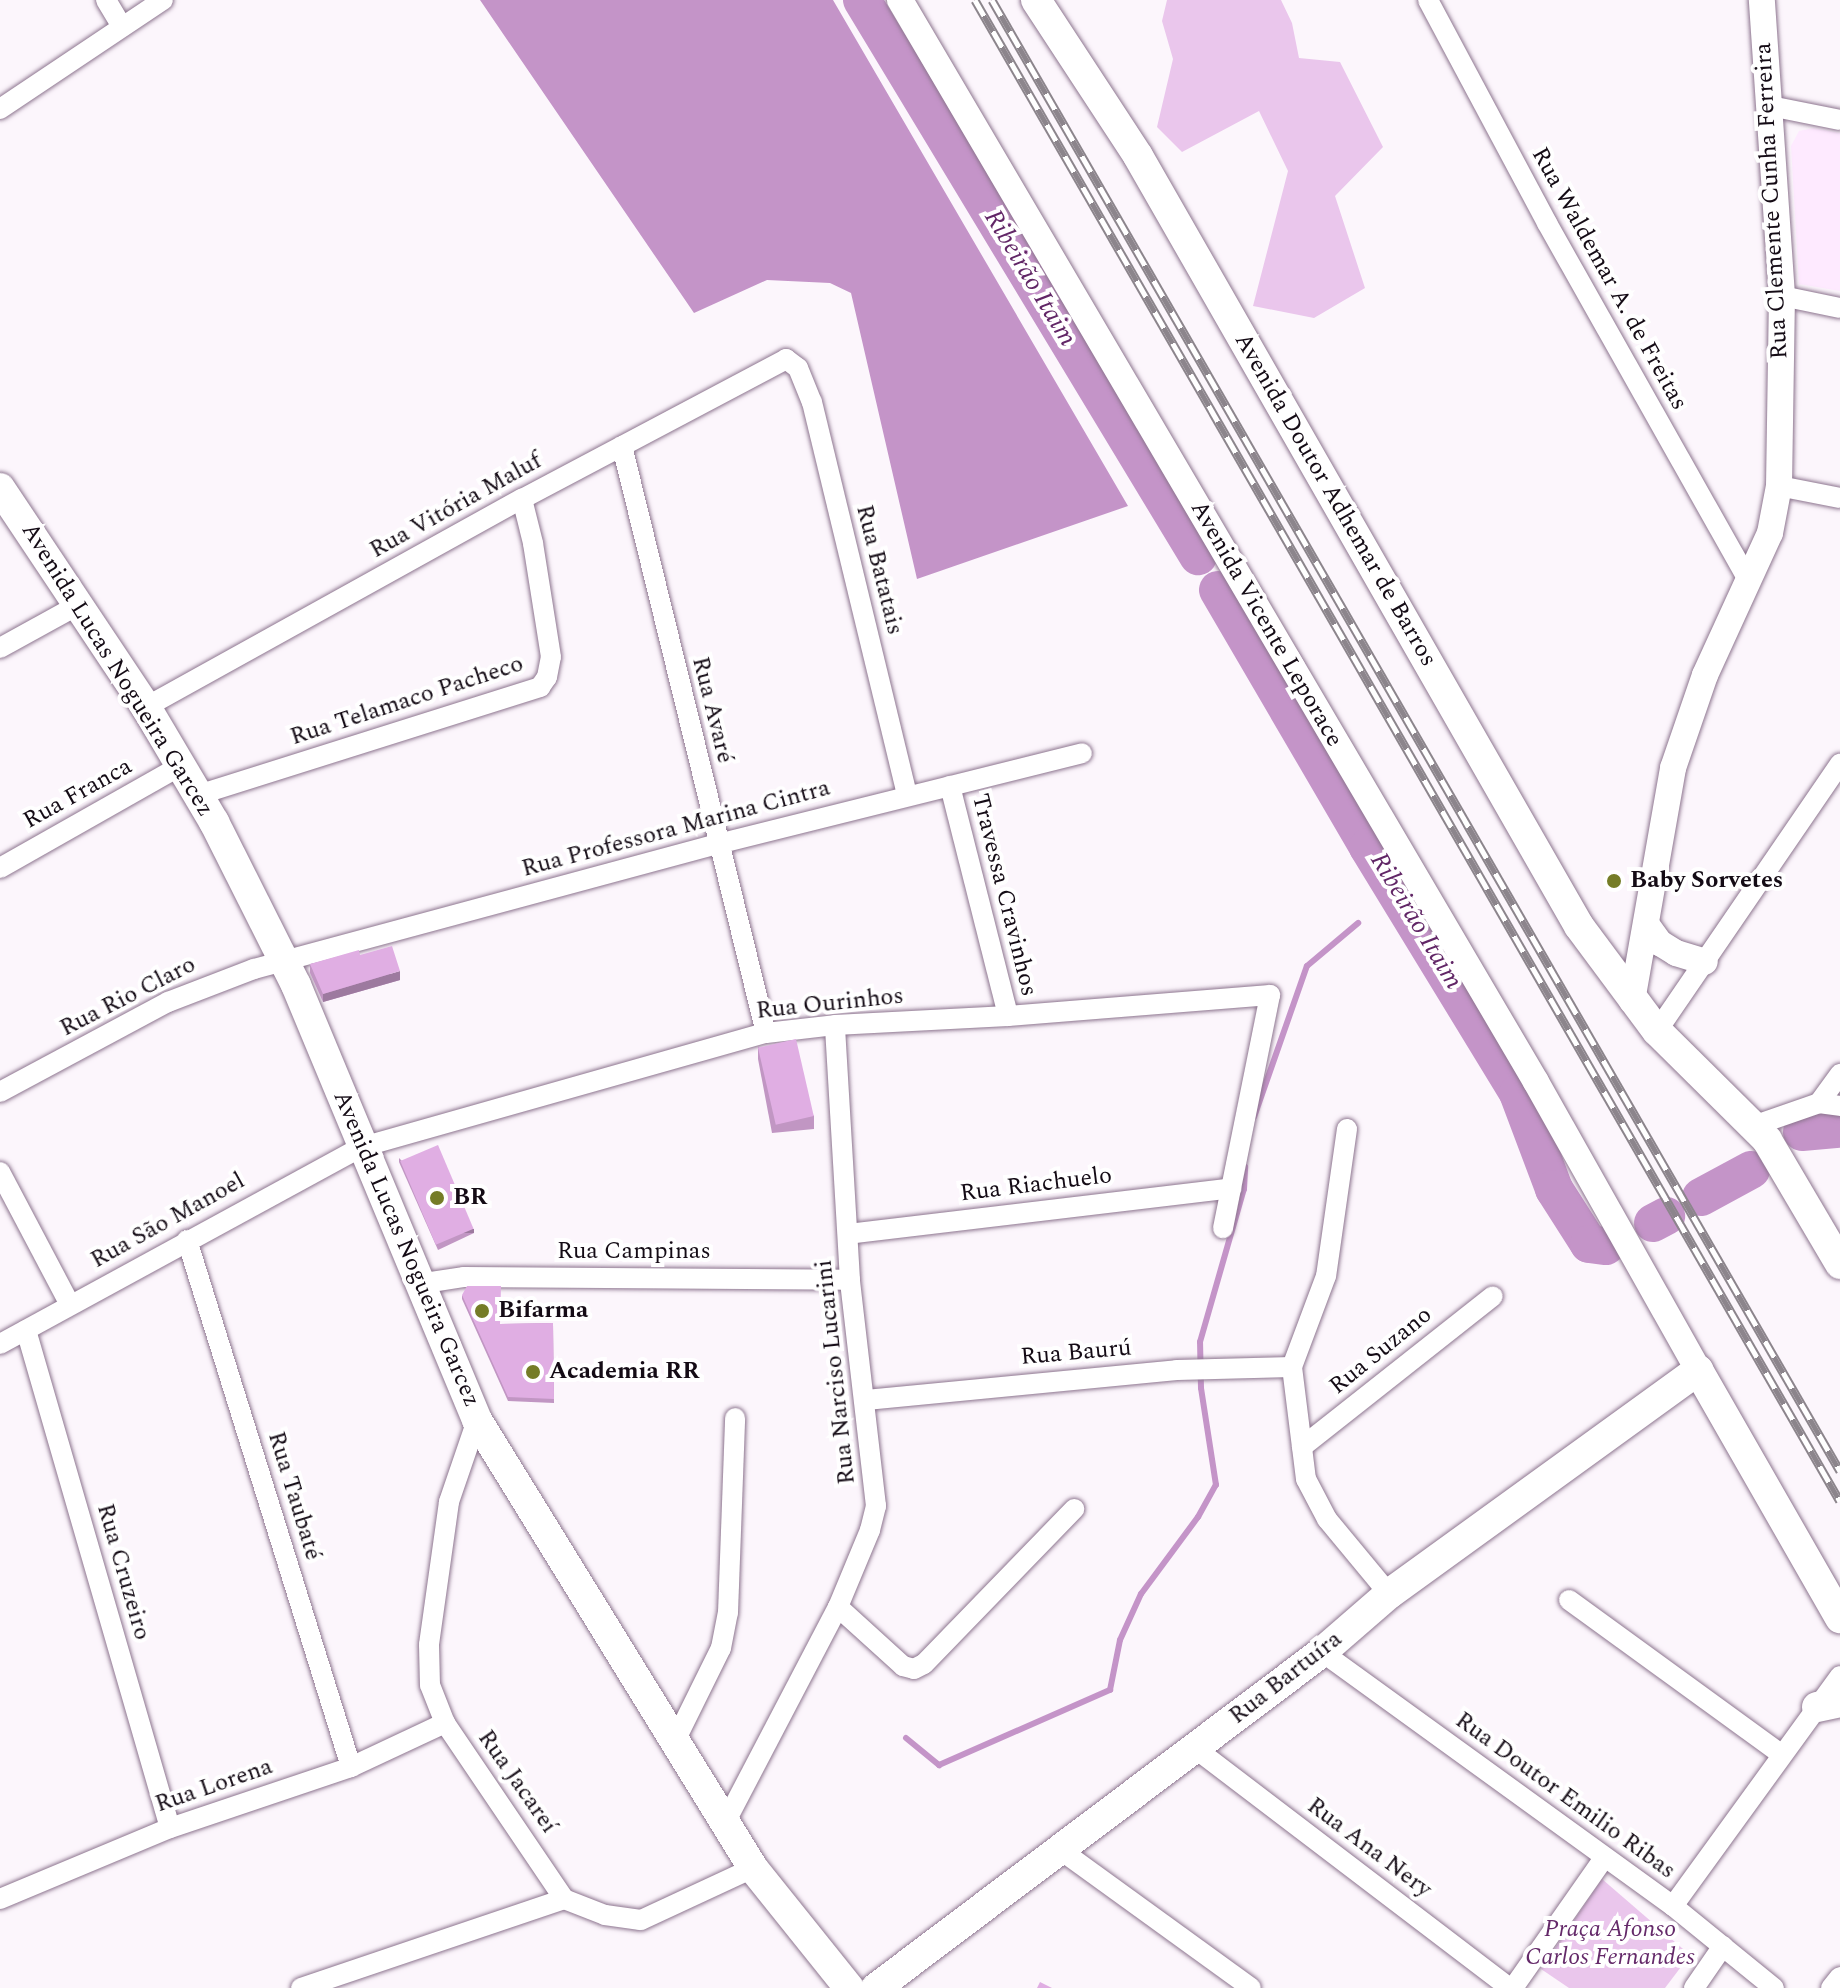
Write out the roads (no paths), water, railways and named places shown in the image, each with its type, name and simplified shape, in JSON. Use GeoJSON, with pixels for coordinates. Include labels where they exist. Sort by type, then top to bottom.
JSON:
{"type":"FeatureCollection","features":[{"type":"Feature","properties":{"kind":"main road","name":"Avenida Doutor Adhemar de Barros"},"geometry":{"type":"LineString","coordinates":[[1036,0],[1138,156],[1579,926],[1657,1031],[1762,1132],[1840,1264]]}},
{"type":"Feature","properties":{"kind":"main road","name":"Avenida Lucas Nogueira Garcez"},"geometry":{"type":"LineString","coordinates":[[0,488],[182,765],[285,961],[477,1420],[753,1868],[849,1988]]}},
{"type":"Feature","properties":{"kind":"main road","name":"Rua Bartuíra"},"geometry":{"type":"LineString","coordinates":[[876,1988],[1196,1749],[1322,1652],[1389,1594],[1698,1370]]}},
{"type":"Feature","properties":{"kind":"main road"},"geometry":{"type":"LineString","coordinates":[[1698,1370],[1840,1618]]}},
{"type":"Feature","properties":{"kind":"street"},"geometry":{"type":"LineString","coordinates":[[106,0],[122,27]]}},
{"type":"Feature","properties":{"kind":"street"},"geometry":{"type":"LineString","coordinates":[[0,109],[163,0]]}},
{"type":"Feature","properties":{"kind":"street","name":"Avenida Vicente Leporace"},"geometry":{"type":"LineString","coordinates":[[900,0],[1528,1069],[1698,1370]]}},
{"type":"Feature","properties":{"kind":"street","name":"Rua Waldemar A. de Freitas"},"geometry":{"type":"LineString","coordinates":[[1428,0],[1547,223],[1749,581]]}},
{"type":"Feature","properties":{"kind":"street","name":"Rua Clemente Cunha Ferreira"},"geometry":{"type":"LineString","coordinates":[[1632,1001],[1673,768],[1705,675],[1770,533],[1779,486],[1782,296],[1762,0]]}},
{"type":"Feature","properties":{"kind":"street"},"geometry":{"type":"LineString","coordinates":[[1770,106],[1840,120]]}},
{"type":"Feature","properties":{"kind":"street"},"geometry":{"type":"LineString","coordinates":[[1782,296],[1840,308]]}},
{"type":"Feature","properties":{"kind":"street","name":"Rua Vitória Maluf"},"geometry":{"type":"LineString","coordinates":[[146,707],[778,361],[793,361]]}},
{"type":"Feature","properties":{"kind":"street","name":"Rua Batatais"},"geometry":{"type":"LineString","coordinates":[[793,361],[812,402],[907,795]]}},
{"type":"Feature","properties":{"kind":"street","name":"Rua Avaré"},"geometry":{"type":"LineString","coordinates":[[622,446],[766,1033]]}},
{"type":"Feature","properties":{"kind":"street"},"geometry":{"type":"LineString","coordinates":[[1779,486],[1840,498]]}},
{"type":"Feature","properties":{"kind":"street","name":"Rua Telamaco Pacheco"},"geometry":{"type":"LineString","coordinates":[[198,795],[540,687],[547,677],[551,657],[533,543],[522,499]]}},
{"type":"Feature","properties":{"kind":"street"},"geometry":{"type":"LineString","coordinates":[[0,648],[78,605]]}},
{"type":"Feature","properties":{"kind":"street","name":"Rua Professora Marina Cintra"},"geometry":{"type":"LineString","coordinates":[[285,961],[718,844],[1082,753]]}},
{"type":"Feature","properties":{"kind":"street"},"geometry":{"type":"LineString","coordinates":[[1657,1031],[1840,764]]}},
{"type":"Feature","properties":{"kind":"street","name":"Rua Franca"},"geometry":{"type":"LineString","coordinates":[[0,868],[182,765]]}},
{"type":"Feature","properties":{"kind":"street","name":"Travessa Cravinhos"},"geometry":{"type":"LineString","coordinates":[[950,786],[1008,1016]]}},
{"type":"Feature","properties":{"kind":"street"},"geometry":{"type":"LineString","coordinates":[[1646,924],[1660,943],[1676,953],[1705,962]]}},
{"type":"Feature","properties":{"kind":"street","name":"Rua Rio Claro"},"geometry":{"type":"LineString","coordinates":[[0,1092],[181,996],[285,961]]}},
{"type":"Feature","properties":{"kind":"street","name":"Rua Ourinhos"},"geometry":{"type":"LineString","coordinates":[[362,1147],[766,1033],[835,1025],[1008,1016],[1270,995],[1231,1188]]}},
{"type":"Feature","properties":{"kind":"street","name":"Rua Narciso Lucarini"},"geometry":{"type":"LineString","coordinates":[[725,1823],[838,1607],[870,1530],[876,1506],[850,1280],[835,1025]]}},
{"type":"Feature","properties":{"kind":"street"},"geometry":{"type":"LineString","coordinates":[[1762,1132],[1830,1104],[1840,1074]]}},
{"type":"Feature","properties":{"kind":"street"},"geometry":{"type":"LineString","coordinates":[[1347,1129],[1326,1276],[1292,1367],[1306,1479],[1327,1519],[1389,1594]]}},
{"type":"Feature","properties":{"kind":"street","name":"Rua São Manoel"},"geometry":{"type":"LineString","coordinates":[[0,1344],[362,1147]]}},
{"type":"Feature","properties":{"kind":"street"},"geometry":{"type":"LineString","coordinates":[[0,1172],[70,1305]]}},
{"type":"Feature","properties":{"kind":"street"},"geometry":{"type":"LineString","coordinates":[[1223,1228],[1231,1188]]}},
{"type":"Feature","properties":{"kind":"street","name":"Rua Riachuelo"},"geometry":{"type":"LineString","coordinates":[[848,1234],[1231,1188]]}},
{"type":"Feature","properties":{"kind":"street","name":"Rua Taubaté"},"geometry":{"type":"LineString","coordinates":[[187,1240],[351,1767]]}},
{"type":"Feature","properties":{"kind":"street","name":"Rua Campinas"},"geometry":{"type":"LineString","coordinates":[[418,1284],[464,1277],[850,1280]]}},
{"type":"Feature","properties":{"kind":"street","name":"Rua Suzano"},"geometry":{"type":"LineString","coordinates":[[1302,1447],[1493,1296]]}},
{"type":"Feature","properties":{"kind":"street","name":"Rua Cruzeiro"},"geometry":{"type":"LineString","coordinates":[[26,1330],[170,1828]]}},
{"type":"Feature","properties":{"kind":"street","name":"Rua Baurú"},"geometry":{"type":"LineString","coordinates":[[866,1400],[1177,1370],[1292,1367]]}},
{"type":"Feature","properties":{"kind":"street"},"geometry":{"type":"LineString","coordinates":[[675,1741],[721,1648],[728,1613],[735,1418]]}},
{"type":"Feature","properties":{"kind":"street","name":"Rua Jacareí"},"geometry":{"type":"LineString","coordinates":[[477,1420],[449,1502],[429,1645],[430,1685],[445,1723],[564,1899]]}},
{"type":"Feature","properties":{"kind":"street"},"geometry":{"type":"LineString","coordinates":[[838,1607],[903,1666],[914,1669],[924,1664],[1074,1509]]}},
{"type":"Feature","properties":{"kind":"street"},"geometry":{"type":"LineString","coordinates":[[1569,1600],[1782,1755]]}},
{"type":"Feature","properties":{"kind":"street","name":"Rua Doutor Emilio Ribas"},"geometry":{"type":"LineString","coordinates":[[1322,1652],[1673,1906],[1774,1988]]}},
{"type":"Feature","properties":{"kind":"street"},"geometry":{"type":"LineString","coordinates":[[1673,1906],[1782,1755],[1829,1705],[1840,1676]]}},
{"type":"Feature","properties":{"kind":"street","name":"Rua Lorena"},"geometry":{"type":"LineString","coordinates":[[0,1899],[170,1828],[351,1767],[445,1723]]}},
{"type":"Feature","properties":{"kind":"street","name":"Rua Ana Nery"},"geometry":{"type":"LineString","coordinates":[[1196,1749],[1511,1988]]}},
{"type":"Feature","properties":{"kind":"street"},"geometry":{"type":"LineString","coordinates":[[1062,1851],[1251,1988]]}},
{"type":"Feature","properties":{"kind":"street"},"geometry":{"type":"LineString","coordinates":[[1511,1988],[1604,1858]]}},
{"type":"Feature","properties":{"kind":"street"},"geometry":{"type":"LineString","coordinates":[[301,1988],[564,1899],[605,1915],[641,1920],[753,1868]]}},
{"type":"Feature","properties":{"kind":"street"},"geometry":{"type":"LineString","coordinates":[[1694,1988],[1723,1946]]}},
{"type":"Feature","properties":{"kind":"street"},"geometry":{"type":"LineString","coordinates":[[1831,1988],[1840,1977]]}},
{"type":"Feature","properties":{"kind":"waterway","name":"Ribeirão Itaim"},"geometry":{"type":"LineString","coordinates":[[862,0],[1198,556]]}},
{"type":"Feature","properties":{"kind":"waterway","name":"Ribeirão Itaim"},"geometry":{"type":"LineString","coordinates":[[1218,590],[1368,847],[1518,1093],[1554,1189],[1589,1244],[1606,1246]]}},
{"type":"Feature","properties":{"kind":"waterway"},"geometry":{"type":"LineString","coordinates":[[1254,1117],[1307,966],[1358,923]]}},
{"type":"Feature","properties":{"kind":"waterway","name":"Ribeirão Itaim"},"geometry":{"type":"LineString","coordinates":[[1802,1132],[1840,1129]]}},
{"type":"Feature","properties":{"kind":"waterway"},"geometry":{"type":"LineString","coordinates":[[906,1738],[939,1765],[1110,1690],[1120,1640],[1141,1594],[1198,1517],[1216,1485],[1201,1388],[1200,1342],[1244,1189],[1245,1167]]}},
{"type":"Feature","properties":{"kind":"waterway","name":"Ribeirão Itaim"},"geometry":{"type":"LineString","coordinates":[[1701,1197],[1751,1170]]}},
{"type":"Feature","properties":{"kind":"waterway","name":"Ribeirão Itaim"},"geometry":{"type":"LineString","coordinates":[[1653,1223],[1666,1216]]}},
{"type":"Feature","properties":{"kind":"railway"},"geometry":{"type":"LineString","coordinates":[[975,0],[1840,1501]]}},
{"type":"Feature","properties":{"kind":"railway"},"geometry":{"type":"LineString","coordinates":[[992,0],[1840,1471]]}},
{"type":"Feature","properties":{"kind":"place","name":"Baby Sorvetes"},"geometry":{"type":"Point","coordinates":[1614,881]}},
{"type":"Feature","properties":{"kind":"place","name":"BR"},"geometry":{"type":"Point","coordinates":[437,1198]}},
{"type":"Feature","properties":{"kind":"place","name":"Bifarma"},"geometry":{"type":"Point","coordinates":[482,1311]}},
{"type":"Feature","properties":{"kind":"place","name":"Academia RR"},"geometry":{"type":"Point","coordinates":[533,1372]}},
{"type":"Feature","properties":{"kind":"park label","name":"Praça Afonso Carlos Fernandes"},"geometry":{"type":"Point","coordinates":[1610,1944]}}]}
